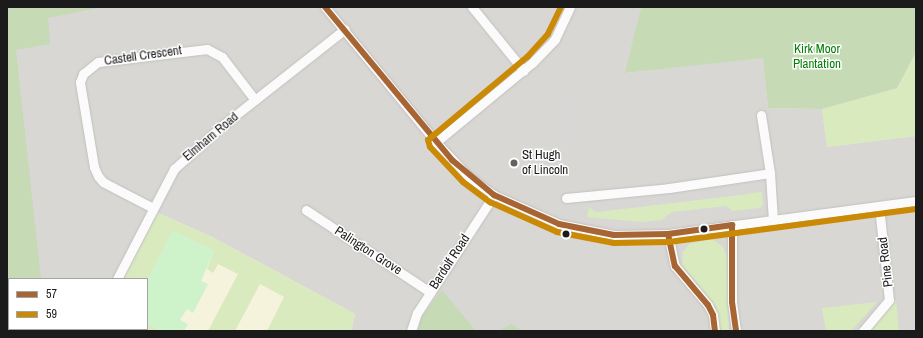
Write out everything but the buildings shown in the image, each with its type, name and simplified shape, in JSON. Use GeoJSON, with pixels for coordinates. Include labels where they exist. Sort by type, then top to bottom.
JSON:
{"type":"FeatureCollection","features":[{"type":"Feature","properties":{"kind":"street"},"geometry":{"type":"LineString","coordinates":[[325,7],[345,29],[436,142],[469,177],[494,195],[559,224],[614,235],[668,234],[916,201]]}},
{"type":"Feature","properties":{"kind":"street"},"geometry":{"type":"LineString","coordinates":[[472,7],[524,71]]}},
{"type":"Feature","properties":{"kind":"street"},"geometry":{"type":"LineString","coordinates":[[436,142],[524,71],[555,39],[570,7]]}},
{"type":"Feature","properties":{"kind":"street","name":"Elmham Road"},"geometry":{"type":"LineString","coordinates":[[118,278],[174,168],[255,100],[345,29]]}},
{"type":"Feature","properties":{"kind":"street","name":"Castell Crescent"},"geometry":{"type":"LineString","coordinates":[[153,208],[102,182],[98,176],[94,167],[80,82],[84,74],[98,62],[207,49],[222,57],[255,100]]}},
{"type":"Feature","properties":{"kind":"street"},"geometry":{"type":"LineString","coordinates":[[761,115],[770,173],[773,221]]}},
{"type":"Feature","properties":{"kind":"street"},"geometry":{"type":"LineString","coordinates":[[566,198],[669,188],[770,173]]}},
{"type":"Feature","properties":{"kind":"street","name":"Bardolf Road"},"geometry":{"type":"LineString","coordinates":[[411,331],[417,314],[430,292],[494,195]]}},
{"type":"Feature","properties":{"kind":"street","name":"Pine Road"},"geometry":{"type":"LineString","coordinates":[[863,331],[889,300],[879,207]]}},
{"type":"Feature","properties":{"kind":"street","name":"Palington Grove"},"geometry":{"type":"LineString","coordinates":[[306,210],[430,292]]}},
{"type":"Feature","properties":{"kind":"street"},"geometry":{"type":"LineString","coordinates":[[732,225],[732,302],[736,331]]}},
{"type":"Feature","properties":{"kind":"street"},"geometry":{"type":"LineString","coordinates":[[668,234],[675,266],[708,305],[713,315],[715,331]]}},
{"type":"Feature","properties":{"kind":"shaded area"},"geometry":{"type":"Polygon","coordinates":[[[7,7],[641,7],[626,73],[763,57],[768,108],[822,109],[827,147],[916,136],[916,331],[7,331],[7,7]]]}},
{"type":"Feature","properties":{"kind":"shaded area"},"geometry":{"type":"Polygon","coordinates":[[[569,93],[587,107],[572,150],[544,129],[569,93]]]}},
{"type":"Feature","properties":{"kind":"shaded area"},"geometry":{"type":"Polygon","coordinates":[[[748,177],[748,194],[596,212],[589,207],[589,197],[748,177]]]}},
{"type":"Feature","properties":{"kind":"shaded area"},"geometry":{"type":"Polygon","coordinates":[[[158,213],[212,237],[355,314],[351,331],[98,331],[148,330],[148,278],[125,278],[158,213]]]}},
{"type":"Feature","properties":{"kind":"green space"},"geometry":{"type":"Polygon","coordinates":[[[7,7],[103,7],[48,18],[50,44],[16,50],[41,278],[8,278],[8,330],[20,330],[7,331],[7,7]]]}},
{"type":"Feature","properties":{"kind":"green space","name":"Kirk Moor Plantation"},"geometry":{"type":"Polygon","coordinates":[[[641,7],[916,7],[916,52],[897,88],[822,109],[768,108],[763,58],[625,73],[641,7]]]}},
{"type":"Feature","properties":{"kind":"green space"},"geometry":{"type":"Polygon","coordinates":[[[916,52],[916,136],[827,147],[822,109],[897,88],[916,52]]]}},
{"type":"Feature","properties":{"kind":"green space"},"geometry":{"type":"Polygon","coordinates":[[[762,192],[763,204],[760,208],[733,211],[726,206],[672,212],[661,220],[641,222],[587,217],[589,207],[596,212],[762,192]]]}},
{"type":"Feature","properties":{"kind":"green space"},"geometry":{"type":"Polygon","coordinates":[[[158,213],[212,237],[355,314],[351,331],[267,331],[284,297],[260,284],[235,331],[208,331],[238,274],[218,264],[213,273],[207,269],[214,251],[173,231],[148,279],[125,278],[158,213]]]}},
{"type":"Feature","properties":{"kind":"green space"},"geometry":{"type":"Polygon","coordinates":[[[173,230],[214,251],[201,281],[208,284],[193,313],[187,309],[180,320],[188,324],[184,331],[161,331],[148,324],[148,279],[173,230]]]}},
{"type":"Feature","properties":{"kind":"green space"},"geometry":{"type":"Polygon","coordinates":[[[712,239],[722,246],[727,256],[729,331],[719,331],[716,307],[682,265],[683,252],[689,244],[712,239]]]}},
{"type":"Feature","properties":{"kind":"green space"},"geometry":{"type":"Polygon","coordinates":[[[442,290],[476,331],[418,331],[421,318],[442,290]]]}},
{"type":"Feature","properties":{"kind":"green space"},"geometry":{"type":"Polygon","coordinates":[[[896,299],[899,331],[870,331],[871,330],[896,299]]]}},
{"type":"Feature","properties":{"kind":"green space"},"geometry":{"type":"Polygon","coordinates":[[[877,302],[851,331],[826,331],[822,308],[877,302]]]}},
{"type":"Feature","properties":{"kind":"green space"},"geometry":{"type":"Polygon","coordinates":[[[148,324],[161,331],[130,330],[148,330],[148,324]]]}},
{"type":"Feature","properties":{"kind":"green space"},"geometry":{"type":"Polygon","coordinates":[[[512,324],[522,331],[498,331],[512,324]]]}},
{"type":"Feature","properties":{"kind":"transit line","name":"57"},"geometry":{"type":"LineString","coordinates":[[325,7],[452,160],[494,195],[559,224],[614,235],[668,234],[732,225],[732,302],[736,331]]}},
{"type":"Feature","properties":{"kind":"transit line","name":"59"},"geometry":{"type":"LineString","coordinates":[[561,7],[548,34],[527,57],[428,140],[430,147],[463,182],[490,202],[557,232],[614,243],[669,242],[916,209]]}},
{"type":"Feature","properties":{"kind":"transit line","name":"57"},"geometry":{"type":"LineString","coordinates":[[668,234],[675,266],[708,305],[713,315],[715,331]]}},
{"type":"Feature","properties":{"kind":"place","name":"St Hugh of Lincoln"},"geometry":{"type":"Point","coordinates":[514,163]}}]}
